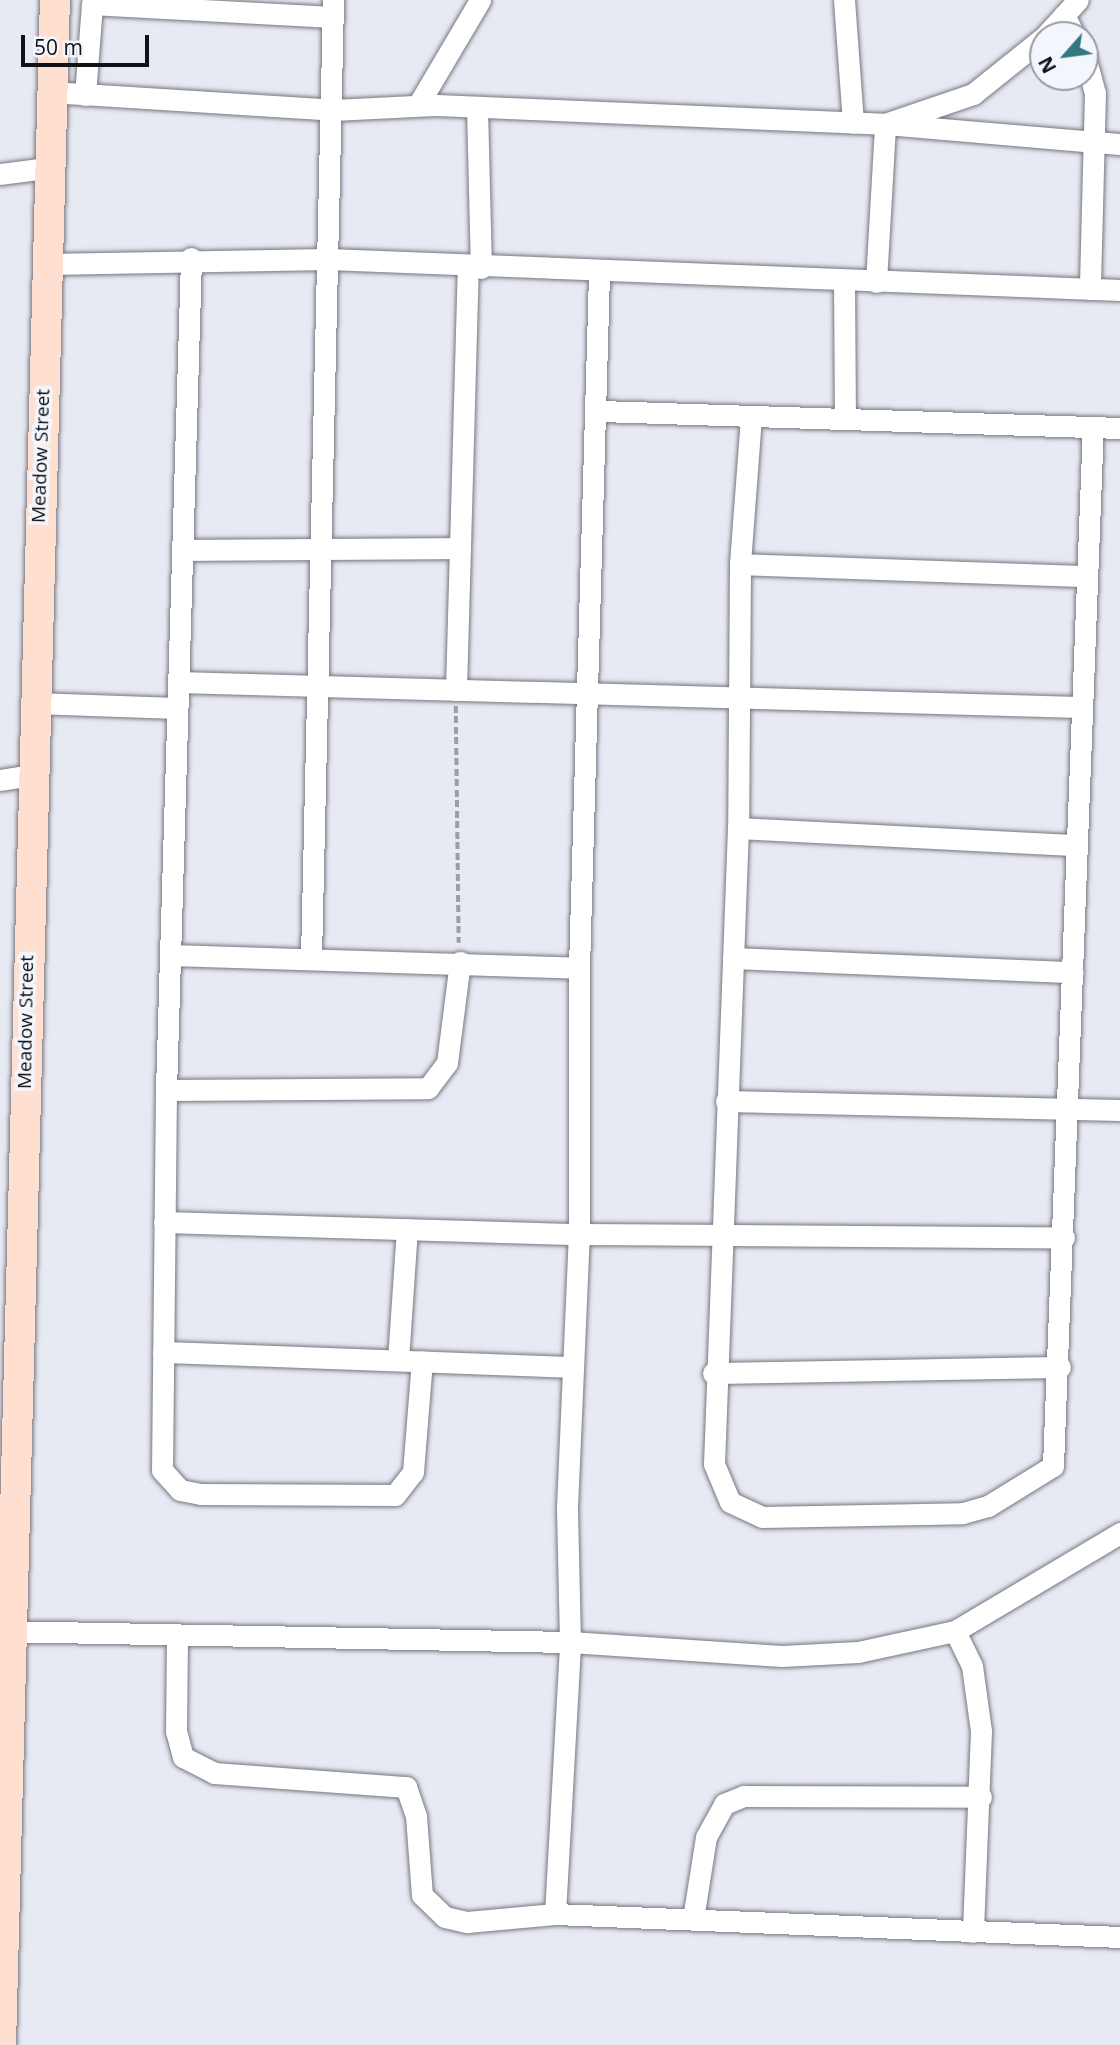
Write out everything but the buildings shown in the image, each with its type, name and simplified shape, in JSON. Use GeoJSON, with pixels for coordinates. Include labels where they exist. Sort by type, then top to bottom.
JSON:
{"type":"FeatureCollection","features":[{"type":"Feature","properties":{"kind":"street","name":"Meadow Street"},"geometry":{"type":"LineString","coordinates":[[1,2045],[6,1632],[47,264],[47,168],[55,0]]}},
{"type":"Feature","properties":{"kind":"street"},"geometry":{"type":"LineString","coordinates":[[418,105],[480,0]]}},
{"type":"Feature","properties":{"kind":"street"},"geometry":{"type":"LineString","coordinates":[[844,0],[853,123]]}},
{"type":"Feature","properties":{"kind":"street"},"geometry":{"type":"LineString","coordinates":[[85,95],[92,2],[332,8],[334,110],[311,958]]}},
{"type":"Feature","properties":{"kind":"street"},"geometry":{"type":"LineString","coordinates":[[1059,21],[1071,7]]}},
{"type":"Feature","properties":{"kind":"street"},"geometry":{"type":"LineString","coordinates":[[885,124],[973,94],[1029,50]]}},
{"type":"Feature","properties":{"kind":"street"},"geometry":{"type":"LineString","coordinates":[[1090,289],[1094,91]]}},
{"type":"Feature","properties":{"kind":"street"},"geometry":{"type":"LineString","coordinates":[[50,92],[334,110],[418,105],[885,124],[1092,144],[1120,144]]}},
{"type":"Feature","properties":{"kind":"street"},"geometry":{"type":"LineString","coordinates":[[456,690],[460,548],[475,268],[477,107]]}},
{"type":"Feature","properties":{"kind":"street"},"geometry":{"type":"LineString","coordinates":[[876,282],[885,124]]}},
{"type":"Feature","properties":{"kind":"street"},"geometry":{"type":"LineString","coordinates":[[0,174],[47,168]]}},
{"type":"Feature","properties":{"kind":"street"},"geometry":{"type":"LineString","coordinates":[[191,258],[166,1090],[162,1470],[180,1490],[226,1496],[395,1495],[413,1472],[422,1361]]}},
{"type":"Feature","properties":{"kind":"street"},"geometry":{"type":"LineString","coordinates":[[47,264],[191,258],[328,259],[475,268],[1120,290]]}},
{"type":"Feature","properties":{"kind":"street"},"geometry":{"type":"LineString","coordinates":[[555,1914],[570,1642],[572,1367],[579,1234],[579,968],[586,694],[600,411],[599,272]]}},
{"type":"Feature","properties":{"kind":"street"},"geometry":{"type":"LineString","coordinates":[[844,280],[845,418]]}},
{"type":"Feature","properties":{"kind":"street"},"geometry":{"type":"LineString","coordinates":[[600,411],[1120,428]]}},
{"type":"Feature","properties":{"kind":"street"},"geometry":{"type":"LineString","coordinates":[[751,417],[740,564],[738,828],[713,1373],[714,1464],[720,1486],[743,1513],[925,1515],[988,1506],[1053,1466],[1060,1367],[1085,576],[1093,427]]}},
{"type":"Feature","properties":{"kind":"street"},"geometry":{"type":"LineString","coordinates":[[182,550],[460,548]]}},
{"type":"Feature","properties":{"kind":"street"},"geometry":{"type":"LineString","coordinates":[[740,564],[1085,576]]}},
{"type":"Feature","properties":{"kind":"street"},"geometry":{"type":"LineString","coordinates":[[178,682],[1081,707]]}},
{"type":"Feature","properties":{"kind":"street"},"geometry":{"type":"LineString","coordinates":[[34,703],[177,708]]}},
{"type":"Feature","properties":{"kind":"street"},"geometry":{"type":"LineString","coordinates":[[0,780],[32,775]]}},
{"type":"Feature","properties":{"kind":"street"},"geometry":{"type":"LineString","coordinates":[[738,828],[1077,845]]}},
{"type":"Feature","properties":{"kind":"street"},"geometry":{"type":"LineString","coordinates":[[170,955],[460,962],[579,968]]}},
{"type":"Feature","properties":{"kind":"street"},"geometry":{"type":"LineString","coordinates":[[733,958],[1073,972]]}},
{"type":"Feature","properties":{"kind":"street"},"geometry":{"type":"LineString","coordinates":[[166,1090],[428,1088],[447,1063],[460,962]]}},
{"type":"Feature","properties":{"kind":"street"},"geometry":{"type":"LineString","coordinates":[[726,1101],[1120,1110]]}},
{"type":"Feature","properties":{"kind":"street"},"geometry":{"type":"LineString","coordinates":[[164,1222],[579,1234],[1064,1237]]}},
{"type":"Feature","properties":{"kind":"street"},"geometry":{"type":"LineString","coordinates":[[398,1360],[407,1229]]}},
{"type":"Feature","properties":{"kind":"street"},"geometry":{"type":"LineString","coordinates":[[163,1352],[572,1367]]}},
{"type":"Feature","properties":{"kind":"street"},"geometry":{"type":"LineString","coordinates":[[713,1373],[1060,1367]]}},
{"type":"Feature","properties":{"kind":"street"},"geometry":{"type":"LineString","coordinates":[[6,1632],[177,1638],[570,1642],[814,1655],[915,1645],[955,1631],[1120,1533]]}},
{"type":"Feature","properties":{"kind":"street"},"geometry":{"type":"LineString","coordinates":[[955,1631],[979,1693],[981,1797],[973,1932]]}},
{"type":"Feature","properties":{"kind":"street"},"geometry":{"type":"LineString","coordinates":[[177,1638],[176,1731],[189,1763],[214,1773],[396,1783],[414,1800],[422,1895],[433,1909],[467,1922],[555,1914],[1120,1937]]}},
{"type":"Feature","properties":{"kind":"street"},"geometry":{"type":"LineString","coordinates":[[693,1919],[706,1837],[724,1804],[744,1796],[981,1797]]}},
{"type":"Feature","properties":{"kind":"path"},"geometry":{"type":"LineString","coordinates":[[456,690],[460,962]]}}]}
